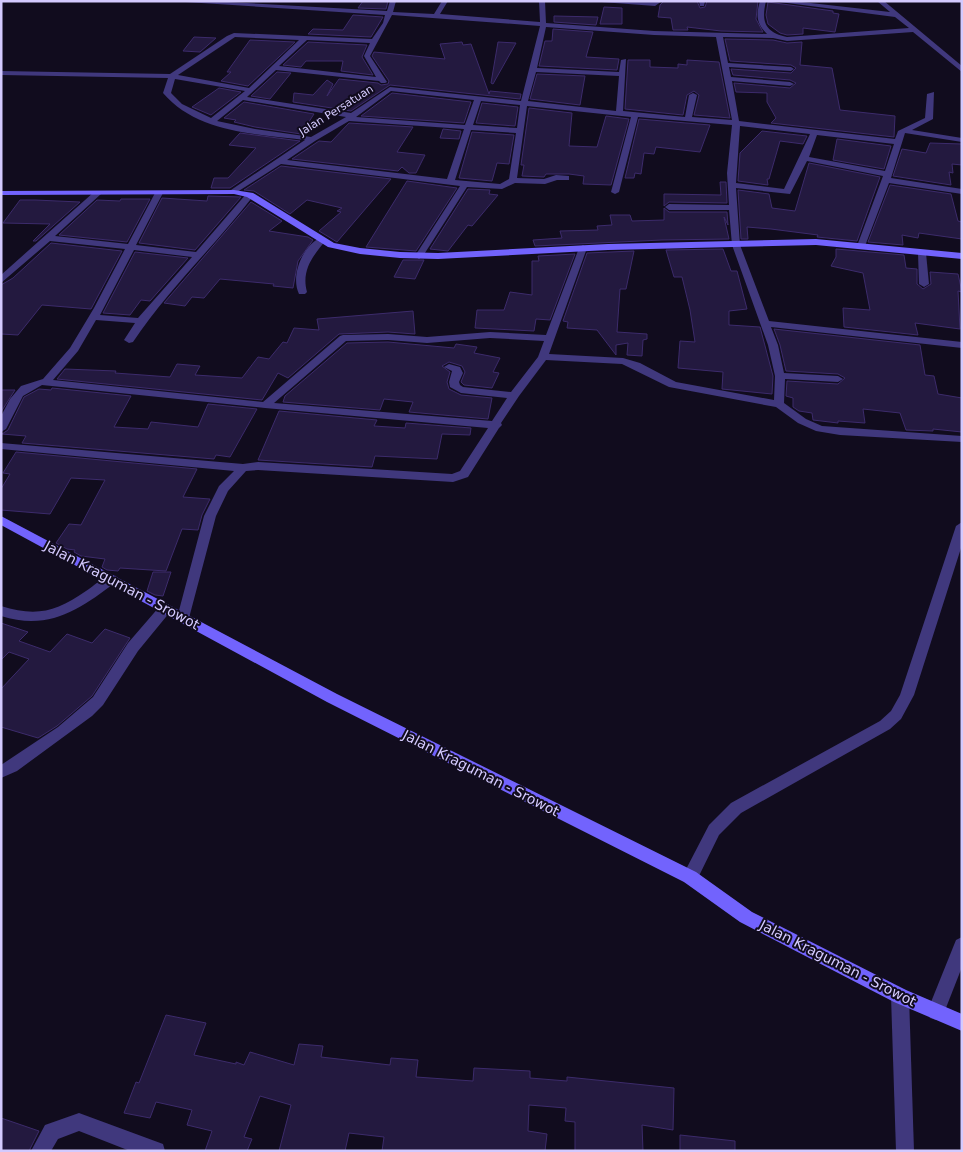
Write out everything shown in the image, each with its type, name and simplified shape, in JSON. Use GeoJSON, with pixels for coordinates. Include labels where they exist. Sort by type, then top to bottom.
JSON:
{"type":"FeatureCollection","features":[{"type":"Feature","properties":{"kind":"street"},"geometry":{"type":"LineString","coordinates":[[172,1],[387,19],[436,16],[543,23],[720,40],[772,36],[794,39],[915,30]]}},
{"type":"Feature","properties":{"kind":"street","name":"Jalan Persatuan"},"geometry":{"type":"LineString","coordinates":[[234,192],[278,161],[350,117],[390,89],[379,79],[366,56],[387,19],[394,1]]}},
{"type":"Feature","properties":{"kind":"street"},"geometry":{"type":"LineString","coordinates":[[436,16],[444,1]]}},
{"type":"Feature","properties":{"kind":"street"},"geometry":{"type":"LineString","coordinates":[[513,180],[524,103],[543,31],[542,1]]}},
{"type":"Feature","properties":{"kind":"street"},"geometry":{"type":"LineString","coordinates":[[591,1],[655,4],[659,1]]}},
{"type":"Feature","properties":{"kind":"street"},"geometry":{"type":"LineString","coordinates":[[762,1],[759,20],[772,36]]}},
{"type":"Feature","properties":{"kind":"street"},"geometry":{"type":"LineString","coordinates":[[775,1],[896,16]]}},
{"type":"Feature","properties":{"kind":"street"},"geometry":{"type":"LineString","coordinates":[[880,1],[962,70]]}},
{"type":"Feature","properties":{"kind":"street"},"geometry":{"type":"LineString","coordinates":[[312,139],[252,130],[212,121],[193,114],[174,102],[167,93],[172,76],[234,35],[374,41]]}},
{"type":"Feature","properties":{"kind":"street"},"geometry":{"type":"LineString","coordinates":[[212,121],[251,90],[305,38]]}},
{"type":"Feature","properties":{"kind":"street"},"geometry":{"type":"LineString","coordinates":[[720,40],[736,123],[730,174],[736,245],[765,323],[780,376],[779,404]]}},
{"type":"Feature","properties":{"kind":"street"},"geometry":{"type":"LineString","coordinates":[[619,113],[624,60]]}},
{"type":"Feature","properties":{"kind":"street"},"geometry":{"type":"LineString","coordinates":[[725,64],[790,69]]}},
{"type":"Feature","properties":{"kind":"street"},"geometry":{"type":"LineString","coordinates":[[275,68],[379,79]]}},
{"type":"Feature","properties":{"kind":"street"},"geometry":{"type":"LineString","coordinates":[[532,70],[622,74]]}},
{"type":"Feature","properties":{"kind":"street"},"geometry":{"type":"LineString","coordinates":[[1,73],[172,76],[251,90]]}},
{"type":"Feature","properties":{"kind":"street"},"geometry":{"type":"LineString","coordinates":[[727,80],[790,84]]}},
{"type":"Feature","properties":{"kind":"street"},"geometry":{"type":"LineString","coordinates":[[390,89],[635,115],[736,123],[897,142]]}},
{"type":"Feature","properties":{"kind":"street"},"geometry":{"type":"LineString","coordinates":[[688,120],[693,94]]}},
{"type":"Feature","properties":{"kind":"street"},"geometry":{"type":"LineString","coordinates":[[861,246],[887,177],[897,142],[904,131],[929,119],[931,94]]}},
{"type":"Feature","properties":{"kind":"street"},"geometry":{"type":"LineString","coordinates":[[242,98],[350,117],[520,131]]}},
{"type":"Feature","properties":{"kind":"street"},"geometry":{"type":"LineString","coordinates":[[450,182],[478,98]]}},
{"type":"Feature","properties":{"kind":"street"},"geometry":{"type":"LineString","coordinates":[[615,192],[635,115]]}},
{"type":"Feature","properties":{"kind":"street"},"geometry":{"type":"LineString","coordinates":[[904,131],[962,140]]}},
{"type":"Feature","properties":{"kind":"street"},"geometry":{"type":"LineString","coordinates":[[731,185],[786,193],[789,191],[814,133]]}},
{"type":"Feature","properties":{"kind":"street"},"geometry":{"type":"LineString","coordinates":[[804,158],[962,192]]}},
{"type":"Feature","properties":{"kind":"street"},"geometry":{"type":"LineString","coordinates":[[278,161],[502,187],[513,180],[545,182],[556,178],[566,178]]}},
{"type":"Feature","properties":{"kind":"street"},"geometry":{"type":"LineString","coordinates":[[419,256],[465,184]]}},
{"type":"Feature","properties":{"kind":"street"},"geometry":{"type":"LineString","coordinates":[[1,193],[234,192],[250,195],[331,245],[349,250],[419,256],[583,248],[816,242],[962,256]]}},
{"type":"Feature","properties":{"kind":"street"},"geometry":{"type":"LineString","coordinates":[[46,382],[74,349],[159,193]]}},
{"type":"Feature","properties":{"kind":"street"},"geometry":{"type":"LineString","coordinates":[[1,280],[97,194]]}},
{"type":"Feature","properties":{"kind":"street"},"geometry":{"type":"LineString","coordinates":[[128,340],[141,321],[250,195]]}},
{"type":"Feature","properties":{"kind":"street"},"geometry":{"type":"LineString","coordinates":[[669,207],[733,208]]}},
{"type":"Feature","properties":{"kind":"street"},"geometry":{"type":"LineString","coordinates":[[48,238],[200,255]]}},
{"type":"Feature","properties":{"kind":"street"},"geometry":{"type":"LineString","coordinates":[[302,292],[298,283],[300,272],[316,244],[322,240]]}},
{"type":"Feature","properties":{"kind":"street"},"geometry":{"type":"LineString","coordinates":[[1,446],[243,468],[258,466],[454,478],[464,474],[497,425],[514,395],[542,357],[583,248]]}},
{"type":"Feature","properties":{"kind":"street"},"geometry":{"type":"LineString","coordinates":[[922,253],[924,284]]}},
{"type":"Feature","properties":{"kind":"street"},"geometry":{"type":"LineString","coordinates":[[93,317],[141,321]]}},
{"type":"Feature","properties":{"kind":"street"},"geometry":{"type":"LineString","coordinates":[[765,323],[962,345]]}},
{"type":"Feature","properties":{"kind":"street"},"geometry":{"type":"LineString","coordinates":[[266,405],[343,338],[388,337],[427,340],[490,335],[550,338]]}},
{"type":"Feature","properties":{"kind":"street"},"geometry":{"type":"LineString","coordinates":[[542,357],[631,363],[673,385],[779,404],[802,421],[820,429],[840,432],[962,439]]}},
{"type":"Feature","properties":{"kind":"street"},"geometry":{"type":"LineString","coordinates":[[449,367],[456,369],[458,373],[454,382],[455,387],[461,390],[514,395]]}},
{"type":"Feature","properties":{"kind":"street"},"geometry":{"type":"LineString","coordinates":[[780,376],[838,379]]}},
{"type":"Feature","properties":{"kind":"street"},"geometry":{"type":"LineString","coordinates":[[1,429],[19,393],[28,385],[46,382],[266,405],[497,425]]}},
{"type":"Feature","properties":{"kind":"street"},"geometry":{"type":"LineString","coordinates":[[183,618],[210,516],[223,489],[243,468]]}},
{"type":"Feature","properties":{"kind":"street","name":"Jalan Kraguman - Srowot"},"geometry":{"type":"LineString","coordinates":[[1,520],[332,698],[690,877],[746,917],[892,992],[962,1023]]}},
{"type":"Feature","properties":{"kind":"street"},"geometry":{"type":"LineString","coordinates":[[690,877],[714,830],[736,808],[886,725],[896,715],[907,695],[962,526]]}},
{"type":"Feature","properties":{"kind":"street"},"geometry":{"type":"LineString","coordinates":[[1,611],[31,618],[51,616],[86,598],[112,579]]}},
{"type":"Feature","properties":{"kind":"street"},"geometry":{"type":"LineString","coordinates":[[1,772],[12,768],[87,712],[98,701],[133,647],[165,609]]}},
{"type":"Feature","properties":{"kind":"street"},"geometry":{"type":"LineString","coordinates":[[936,1012],[962,945]]}},
{"type":"Feature","properties":{"kind":"street"},"geometry":{"type":"LineString","coordinates":[[892,992],[905,1151]]}},
{"type":"Feature","properties":{"kind":"street"},"geometry":{"type":"LineString","coordinates":[[40,1151],[52,1132],[80,1122],[156,1151]]}},
{"type":"Feature","properties":{"kind":"building"},"geometry":{"type":"Polygon","coordinates":[[[363,1],[388,1],[386,9],[358,8],[363,1]]]}},
{"type":"Feature","properties":{"kind":"building"},"geometry":{"type":"Polygon","coordinates":[[[664,1],[697,1],[700,8],[705,7],[707,1],[758,1],[756,19],[763,32],[721,31],[687,27],[688,30],[673,30],[671,18],[658,17],[660,5],[664,1]]]}},
{"type":"Feature","properties":{"kind":"building"},"geometry":{"type":"Polygon","coordinates":[[[768,2],[833,11],[833,13],[839,14],[835,32],[803,28],[803,34],[787,35],[780,33],[768,24],[766,15],[768,2]]]}},
{"type":"Feature","properties":{"kind":"building"},"geometry":{"type":"Polygon","coordinates":[[[604,7],[622,8],[622,24],[600,24],[604,7]]]}},
{"type":"Feature","properties":{"kind":"building"},"geometry":{"type":"Polygon","coordinates":[[[353,15],[383,17],[371,37],[308,34],[313,29],[343,30],[353,15]]]}},
{"type":"Feature","properties":{"kind":"building"},"geometry":{"type":"Polygon","coordinates":[[[554,16],[598,17],[596,25],[554,22],[554,16]]]}},
{"type":"Feature","properties":{"kind":"building"},"geometry":{"type":"Polygon","coordinates":[[[553,29],[593,32],[586,57],[619,59],[617,70],[539,66],[545,41],[552,41],[553,29]]]}},
{"type":"Feature","properties":{"kind":"building"},"geometry":{"type":"Polygon","coordinates":[[[194,37],[216,38],[200,52],[183,51],[194,37]]]}},
{"type":"Feature","properties":{"kind":"building"},"geometry":{"type":"Polygon","coordinates":[[[725,39],[773,40],[787,43],[802,42],[800,65],[832,68],[840,110],[895,116],[894,137],[771,123],[776,118],[767,102],[767,93],[736,92],[734,83],[790,88],[796,83],[790,80],[733,75],[731,69],[791,73],[796,68],[791,65],[730,61],[725,39]]]}},
{"type":"Feature","properties":{"kind":"building"},"geometry":{"type":"Polygon","coordinates":[[[250,40],[295,42],[248,86],[221,81],[231,72],[227,72],[250,40]]]}},
{"type":"Feature","properties":{"kind":"building"},"geometry":{"type":"Polygon","coordinates":[[[308,42],[367,45],[362,57],[373,75],[341,71],[343,61],[306,61],[301,67],[283,65],[308,42]]]}},
{"type":"Feature","properties":{"kind":"building"},"geometry":{"type":"Polygon","coordinates":[[[462,42],[463,45],[471,44],[489,94],[490,91],[521,94],[520,99],[390,85],[351,111],[293,102],[294,93],[313,95],[327,80],[333,84],[327,96],[339,79],[378,83],[381,85],[388,84],[389,81],[372,56],[374,52],[445,59],[440,44],[462,42]]]}},
{"type":"Feature","properties":{"kind":"building"},"geometry":{"type":"Polygon","coordinates":[[[498,42],[516,43],[493,84],[491,83],[498,42]]]}},
{"type":"Feature","properties":{"kind":"building"},"geometry":{"type":"Polygon","coordinates":[[[628,60],[650,60],[650,67],[678,68],[678,64],[687,65],[687,60],[719,62],[730,118],[694,115],[699,95],[694,91],[687,95],[683,115],[625,109],[628,60]]]}},
{"type":"Feature","properties":{"kind":"building"},"geometry":{"type":"Polygon","coordinates":[[[277,72],[291,73],[270,99],[251,96],[277,72]]]}},
{"type":"Feature","properties":{"kind":"building"},"geometry":{"type":"Polygon","coordinates":[[[537,74],[585,76],[580,105],[530,99],[537,74]]]}},
{"type":"Feature","properties":{"kind":"building"},"geometry":{"type":"Polygon","coordinates":[[[219,88],[241,92],[211,115],[192,107],[219,88]]]}},
{"type":"Feature","properties":{"kind":"building"},"geometry":{"type":"Polygon","coordinates":[[[392,93],[471,102],[464,123],[361,116],[392,93]]]}},
{"type":"Feature","properties":{"kind":"building"},"geometry":{"type":"Polygon","coordinates":[[[244,102],[314,114],[301,134],[255,127],[224,118],[244,102]]]}},
{"type":"Feature","properties":{"kind":"building"},"geometry":{"type":"Polygon","coordinates":[[[482,103],[518,107],[515,126],[476,123],[482,103]]]}},
{"type":"Feature","properties":{"kind":"building"},"geometry":{"type":"Polygon","coordinates":[[[529,108],[572,113],[569,146],[597,147],[606,116],[629,119],[611,185],[583,184],[584,176],[569,174],[546,174],[544,177],[522,176],[524,165],[521,165],[529,108]]]}},
{"type":"Feature","properties":{"kind":"building"},"geometry":{"type":"Polygon","coordinates":[[[639,119],[710,125],[700,152],[656,147],[654,154],[644,153],[641,174],[635,173],[634,178],[625,178],[639,119]]]}},
{"type":"Feature","properties":{"kind":"building"},"geometry":{"type":"Polygon","coordinates":[[[349,123],[413,127],[397,152],[425,155],[416,173],[409,173],[402,167],[398,171],[292,159],[319,141],[331,142],[349,123]]]}},
{"type":"Feature","properties":{"kind":"building"},"geometry":{"type":"Polygon","coordinates":[[[443,129],[461,131],[459,139],[440,138],[443,129]]]}},
{"type":"Feature","properties":{"kind":"building"},"geometry":{"type":"Polygon","coordinates":[[[762,131],[807,136],[803,144],[780,141],[769,179],[767,179],[768,185],[738,181],[740,153],[762,131]]]}},
{"type":"Feature","properties":{"kind":"building"},"geometry":{"type":"Polygon","coordinates":[[[472,132],[514,135],[509,164],[497,163],[492,181],[459,178],[472,132]]]}},
{"type":"Feature","properties":{"kind":"building"},"geometry":{"type":"Polygon","coordinates":[[[240,133],[300,141],[230,188],[211,188],[214,178],[228,178],[256,148],[229,145],[240,133]]]}},
{"type":"Feature","properties":{"kind":"building"},"geometry":{"type":"Polygon","coordinates":[[[837,139],[891,146],[884,169],[833,160],[837,139]]]}},
{"type":"Feature","properties":{"kind":"building"},"geometry":{"type":"Polygon","coordinates":[[[930,143],[962,144],[962,165],[952,164],[953,173],[949,172],[951,185],[893,176],[902,149],[926,153],[930,143]]]}},
{"type":"Feature","properties":{"kind":"building"},"geometry":{"type":"Polygon","coordinates":[[[809,163],[880,177],[857,241],[747,227],[748,239],[741,239],[738,190],[769,194],[772,208],[795,211],[809,163]]]}},
{"type":"Feature","properties":{"kind":"building"},"geometry":{"type":"Polygon","coordinates":[[[281,166],[391,179],[337,242],[319,231],[341,212],[337,211],[342,208],[307,200],[290,214],[254,191],[244,190],[281,166]]]}},
{"type":"Feature","properties":{"kind":"building"},"geometry":{"type":"Polygon","coordinates":[[[407,181],[457,188],[416,251],[366,247],[407,181]]]}},
{"type":"Feature","properties":{"kind":"building"},"geometry":{"type":"Polygon","coordinates":[[[720,182],[726,182],[727,203],[669,202],[664,206],[664,194],[721,195],[720,182]]]}},
{"type":"Feature","properties":{"kind":"building"},"geometry":{"type":"Polygon","coordinates":[[[890,185],[951,194],[958,221],[962,222],[962,239],[919,233],[918,238],[902,235],[903,245],[868,242],[890,185]]]}},
{"type":"Feature","properties":{"kind":"building"},"geometry":{"type":"Polygon","coordinates":[[[468,189],[490,190],[489,194],[498,195],[472,226],[468,225],[448,251],[430,249],[468,189]]]}},
{"type":"Feature","properties":{"kind":"building"},"geometry":{"type":"Polygon","coordinates":[[[208,196],[241,197],[195,250],[139,243],[162,198],[207,201],[208,196]]]}},
{"type":"Feature","properties":{"kind":"building"},"geometry":{"type":"Polygon","coordinates":[[[121,199],[150,199],[127,242],[59,235],[97,200],[120,201],[121,199]]]}},
{"type":"Feature","properties":{"kind":"building"},"geometry":{"type":"Polygon","coordinates":[[[20,200],[80,202],[36,241],[33,241],[50,224],[3,223],[20,200]]]}},
{"type":"Feature","properties":{"kind":"building"},"geometry":{"type":"Polygon","coordinates":[[[251,202],[282,221],[269,231],[308,237],[313,240],[298,261],[293,288],[273,286],[274,284],[220,279],[204,298],[192,297],[185,306],[164,303],[251,202]]]}},
{"type":"Feature","properties":{"kind":"building"},"geometry":{"type":"Polygon","coordinates":[[[664,208],[669,212],[727,212],[728,225],[724,217],[729,239],[535,246],[533,240],[562,238],[560,231],[598,230],[597,226],[612,225],[610,215],[630,215],[632,221],[664,220],[664,208]]]}},
{"type":"Feature","properties":{"kind":"building"},"geometry":{"type":"Polygon","coordinates":[[[51,243],[122,251],[91,309],[42,305],[18,335],[1,334],[1,285],[13,278],[51,243]]]}},
{"type":"Feature","properties":{"kind":"building"},"geometry":{"type":"Polygon","coordinates":[[[723,249],[731,271],[737,271],[747,309],[729,311],[729,325],[760,327],[773,376],[772,394],[722,389],[723,372],[678,368],[680,341],[695,342],[682,277],[674,277],[666,250],[723,249]]]}},
{"type":"Feature","properties":{"kind":"building"},"geometry":{"type":"Polygon","coordinates":[[[836,249],[904,255],[906,268],[917,269],[917,284],[923,289],[931,284],[930,272],[958,274],[962,292],[958,291],[960,329],[915,323],[918,335],[844,327],[843,308],[870,310],[863,273],[831,266],[836,257],[836,249]]]}},
{"type":"Feature","properties":{"kind":"building"},"geometry":{"type":"Polygon","coordinates":[[[634,251],[626,289],[620,289],[617,332],[647,334],[647,339],[643,340],[642,356],[627,355],[628,343],[616,345],[616,355],[597,330],[567,328],[568,322],[563,321],[587,253],[634,251]]]}},
{"type":"Feature","properties":{"kind":"building"},"geometry":{"type":"Polygon","coordinates":[[[135,252],[188,258],[150,301],[141,300],[130,315],[103,313],[135,252]]]}},
{"type":"Feature","properties":{"kind":"building"},"geometry":{"type":"Polygon","coordinates":[[[575,254],[550,320],[536,319],[534,331],[475,328],[477,310],[504,310],[510,292],[532,295],[532,261],[539,261],[538,256],[575,254]]]}},
{"type":"Feature","properties":{"kind":"building"},"geometry":{"type":"Polygon","coordinates":[[[403,260],[424,260],[415,279],[394,277],[403,260]]]}},
{"type":"Feature","properties":{"kind":"building"},"geometry":{"type":"Polygon","coordinates":[[[413,311],[415,334],[388,332],[339,334],[288,378],[278,373],[262,400],[57,379],[65,369],[116,371],[115,373],[170,377],[177,364],[200,366],[195,375],[242,378],[258,357],[269,359],[283,342],[287,343],[294,328],[319,330],[317,319],[413,311]]]}},
{"type":"Feature","properties":{"kind":"building"},"geometry":{"type":"Polygon","coordinates":[[[774,329],[920,345],[925,375],[934,376],[938,394],[962,398],[962,432],[933,429],[933,431],[906,430],[900,413],[863,409],[865,423],[838,421],[838,423],[813,420],[812,413],[799,411],[793,407],[793,398],[786,396],[787,381],[838,384],[845,378],[838,374],[786,371],[774,329]]]}},
{"type":"Feature","properties":{"kind":"building"},"geometry":{"type":"Polygon","coordinates":[[[388,342],[454,348],[456,344],[477,347],[474,353],[500,358],[493,372],[499,373],[492,388],[464,385],[461,382],[465,372],[462,366],[449,362],[442,366],[450,372],[447,382],[449,389],[461,395],[492,398],[488,419],[409,412],[413,402],[384,399],[380,410],[283,402],[285,396],[347,343],[388,342]]]}},
{"type":"Feature","properties":{"kind":"building"},"geometry":{"type":"Polygon","coordinates":[[[52,388],[131,396],[114,427],[148,429],[151,422],[198,427],[208,404],[257,409],[230,457],[216,455],[214,459],[22,443],[26,436],[2,434],[8,430],[24,397],[39,389],[51,390],[52,388]]]}},
{"type":"Feature","properties":{"kind":"building"},"geometry":{"type":"Polygon","coordinates":[[[1,390],[15,390],[1,412],[1,390]]]}},
{"type":"Feature","properties":{"kind":"building"},"geometry":{"type":"Polygon","coordinates":[[[279,411],[377,420],[374,426],[405,428],[406,423],[471,428],[470,435],[442,434],[437,459],[375,456],[372,467],[258,460],[279,411]]]}},
{"type":"Feature","properties":{"kind":"building"},"geometry":{"type":"Polygon","coordinates":[[[16,452],[197,469],[183,497],[210,499],[202,515],[198,530],[182,529],[166,571],[120,568],[118,571],[107,570],[102,567],[105,559],[81,556],[74,552],[75,550],[67,549],[56,543],[69,524],[81,525],[105,480],[71,478],[50,514],[1,510],[1,489],[10,474],[3,473],[16,452]]]}},
{"type":"Feature","properties":{"kind":"building"},"geometry":{"type":"Polygon","coordinates":[[[153,572],[171,572],[163,596],[147,591],[153,572]]]}},
{"type":"Feature","properties":{"kind":"building"},"geometry":{"type":"Polygon","coordinates":[[[1,623],[28,632],[19,641],[50,652],[67,634],[92,643],[105,629],[130,638],[92,696],[57,726],[38,738],[1,727],[1,689],[29,659],[9,652],[1,660],[1,623]]]}},
{"type":"Feature","properties":{"kind":"building"},"geometry":{"type":"Polygon","coordinates":[[[166,1015],[206,1023],[194,1055],[236,1064],[236,1062],[244,1065],[250,1052],[294,1065],[299,1044],[323,1046],[321,1057],[390,1065],[391,1058],[418,1060],[416,1077],[473,1081],[474,1068],[530,1071],[530,1078],[567,1081],[567,1077],[674,1088],[673,1130],[642,1125],[643,1151],[575,1151],[575,1122],[565,1121],[566,1108],[529,1105],[528,1131],[547,1134],[545,1151],[382,1151],[384,1137],[349,1133],[345,1151],[279,1151],[291,1105],[260,1096],[244,1137],[252,1139],[247,1151],[205,1151],[212,1131],[187,1125],[192,1110],[156,1102],[150,1118],[124,1113],[136,1082],[139,1083],[166,1015]]]}},
{"type":"Feature","properties":{"kind":"building"},"geometry":{"type":"Polygon","coordinates":[[[1,1118],[39,1131],[29,1151],[1,1151],[1,1118]]]}},
{"type":"Feature","properties":{"kind":"building"},"geometry":{"type":"Polygon","coordinates":[[[680,1135],[735,1141],[735,1151],[680,1151],[680,1135]]]}}]}
